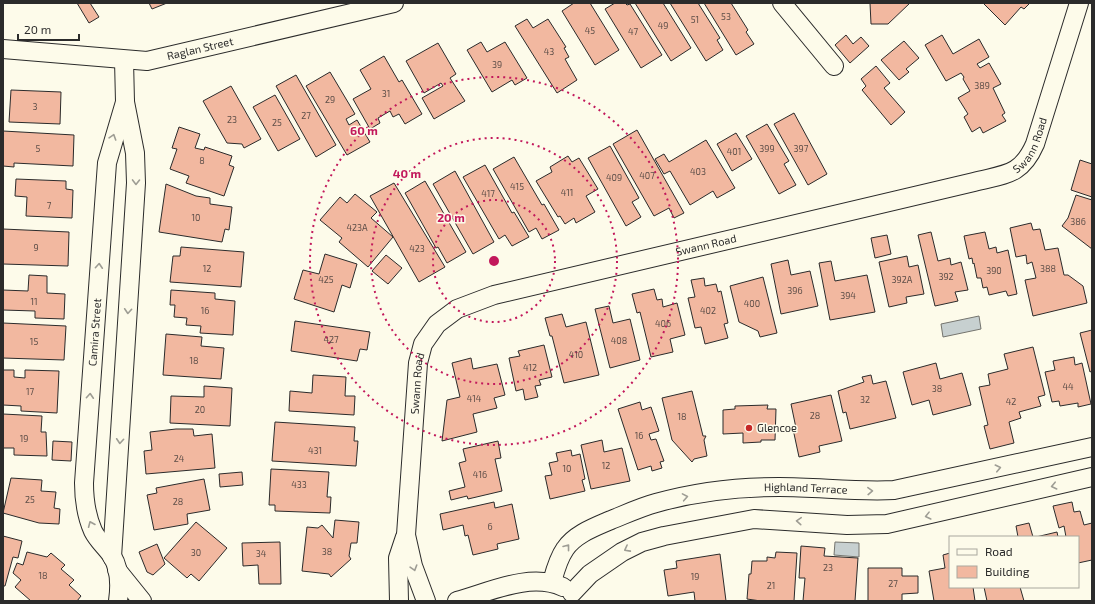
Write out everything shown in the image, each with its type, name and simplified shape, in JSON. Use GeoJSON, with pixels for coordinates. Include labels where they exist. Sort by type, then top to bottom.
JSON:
{"type":"FeatureCollection","features":[{"type":"Feature","properties":{"kind":"street","name":"Raglan Street"},"geometry":{"type":"LineString","coordinates":[[3,49],[124,60],[154,60],[339,9],[394,3]]}},
{"type":"Feature","properties":{"kind":"street"},"geometry":{"type":"LineString","coordinates":[[782,3],[834,66]]}},
{"type":"Feature","properties":{"kind":"street","name":"Swann Road"},"geometry":{"type":"LineString","coordinates":[[426,601],[413,566],[406,535],[418,363],[421,350],[428,334],[443,319],[462,307],[494,295],[952,187],[1016,170],[1025,163],[1035,144],[1079,3]]}},
{"type":"Feature","properties":{"kind":"street","name":"Camira Street"},"geometry":{"type":"LineString","coordinates":[[118,601],[119,584],[114,563],[136,183],[135,153],[125,102],[124,60]]}},
{"type":"Feature","properties":{"kind":"street","name":"Camira Street"},"geometry":{"type":"LineString","coordinates":[[125,102],[107,163],[84,483],[85,508],[90,523],[99,541],[142,601]]}},
{"type":"Feature","properties":{"kind":"street","name":"Highland Terrace"},"geometry":{"type":"LineString","coordinates":[[552,582],[560,557],[567,546],[576,538],[610,521],[660,502],[748,488],[780,487],[864,491],[894,490],[1092,447]]}},
{"type":"Feature","properties":{"kind":"street"},"geometry":{"type":"LineString","coordinates":[[457,601],[526,581],[542,580],[552,582],[576,597],[590,574],[622,552],[642,542],[664,536],[754,519],[847,525],[887,524],[1092,477]]}},
{"type":"Feature","properties":{"kind":"street","name":"Swann Road"},"geometry":{"type":"LineString","coordinates":[[399,601],[398,554],[406,535]]}},
{"type":"Feature","properties":{"kind":"shaded area"},"geometry":{"type":"Polygon","coordinates":[[[979,316],[981,329],[943,337],[941,324],[979,316]]]}},
{"type":"Feature","properties":{"kind":"shaded area"},"geometry":{"type":"Polygon","coordinates":[[[835,542],[859,543],[859,557],[834,555],[835,542]]]}},
{"type":"Feature","properties":{"kind":"building"},"geometry":{"type":"Polygon","coordinates":[[[77,3],[90,3],[99,17],[89,23],[77,3]]]}},
{"type":"Feature","properties":{"kind":"building"},"geometry":{"type":"Polygon","coordinates":[[[149,3],[167,3],[152,9],[149,3]]]}},
{"type":"Feature","properties":{"kind":"building"},"geometry":{"type":"Polygon","coordinates":[[[574,3],[590,3],[619,50],[595,65],[562,11],[574,3]]]}},
{"type":"Feature","properties":{"kind":"building"},"geometry":{"type":"Polygon","coordinates":[[[615,3],[630,4],[662,55],[641,68],[605,9],[615,3]]]}},
{"type":"Feature","properties":{"kind":"building"},"geometry":{"type":"Polygon","coordinates":[[[635,3],[663,3],[691,48],[671,61],[635,3]]]}},
{"type":"Feature","properties":{"kind":"building"},"geometry":{"type":"Polygon","coordinates":[[[670,3],[698,3],[720,38],[717,40],[723,50],[706,61],[670,3]]]}},
{"type":"Feature","properties":{"kind":"building"},"geometry":{"type":"Polygon","coordinates":[[[704,3],[731,3],[748,30],[746,32],[754,44],[736,55],[704,3]]]}},
{"type":"Feature","properties":{"kind":"building"},"geometry":{"type":"Polygon","coordinates":[[[870,3],[910,3],[888,24],[871,24],[870,3]]]}},
{"type":"Feature","properties":{"kind":"building"},"geometry":{"type":"Polygon","coordinates":[[[983,3],[1030,3],[1024,9],[1021,7],[1005,25],[983,3]]]}},
{"type":"Feature","properties":{"kind":"building"},"geometry":{"type":"Polygon","coordinates":[[[527,19],[533,28],[548,19],[566,47],[564,48],[569,57],[565,59],[577,80],[557,93],[515,26],[527,19]]]}},
{"type":"Feature","properties":{"kind":"building"},"geometry":{"type":"Polygon","coordinates":[[[846,35],[853,44],[861,37],[869,46],[850,63],[835,45],[846,35]]]}},
{"type":"Feature","properties":{"kind":"building"},"geometry":{"type":"Polygon","coordinates":[[[942,35],[953,54],[979,39],[989,57],[977,64],[980,68],[989,63],[1001,84],[993,88],[1005,113],[1002,115],[1006,121],[983,133],[980,127],[972,132],[964,117],[968,114],[958,98],[970,91],[963,79],[964,77],[961,73],[946,81],[925,45],[942,35]]]}},
{"type":"Feature","properties":{"kind":"building"},"geometry":{"type":"Polygon","coordinates":[[[904,41],[919,58],[906,69],[909,72],[899,80],[881,60],[904,41]]]}},
{"type":"Feature","properties":{"kind":"building"},"geometry":{"type":"Polygon","coordinates":[[[481,42],[487,52],[505,42],[527,78],[515,85],[512,80],[492,92],[467,50],[481,42]]]}},
{"type":"Feature","properties":{"kind":"building"},"geometry":{"type":"Polygon","coordinates":[[[438,43],[456,74],[450,78],[465,101],[434,119],[422,98],[443,86],[441,83],[424,93],[406,61],[438,43]]]}},
{"type":"Feature","properties":{"kind":"building"},"geometry":{"type":"Polygon","coordinates":[[[384,56],[399,82],[402,80],[422,114],[405,124],[399,114],[393,117],[390,111],[378,118],[380,123],[370,129],[353,99],[371,89],[360,70],[384,56]]]}},
{"type":"Feature","properties":{"kind":"building"},"geometry":{"type":"Polygon","coordinates":[[[876,66],[890,83],[884,88],[905,112],[891,125],[862,90],[866,86],[861,79],[876,66]]]}},
{"type":"Feature","properties":{"kind":"building"},"geometry":{"type":"Polygon","coordinates":[[[330,72],[355,114],[346,119],[349,125],[357,120],[370,142],[347,155],[306,86],[330,72]]]}},
{"type":"Feature","properties":{"kind":"building"},"geometry":{"type":"Polygon","coordinates":[[[296,75],[336,145],[316,157],[276,86],[296,75]]]}},
{"type":"Feature","properties":{"kind":"building"},"geometry":{"type":"Polygon","coordinates":[[[231,86],[261,139],[244,148],[242,144],[227,143],[203,101],[231,86]]]}},
{"type":"Feature","properties":{"kind":"building"},"geometry":{"type":"Polygon","coordinates":[[[11,90],[61,92],[60,124],[9,122],[11,90]]]}},
{"type":"Feature","properties":{"kind":"building"},"geometry":{"type":"Polygon","coordinates":[[[275,95],[300,139],[278,151],[253,107],[275,95]]]}},
{"type":"Feature","properties":{"kind":"building"},"geometry":{"type":"Polygon","coordinates":[[[794,113],[827,174],[808,185],[774,124],[794,113]]]}},
{"type":"Feature","properties":{"kind":"building"},"geometry":{"type":"Polygon","coordinates":[[[767,124],[789,161],[784,164],[796,185],[779,194],[746,136],[767,124]]]}},
{"type":"Feature","properties":{"kind":"building"},"geometry":{"type":"Polygon","coordinates":[[[179,127],[200,134],[195,148],[204,150],[205,147],[232,156],[229,165],[234,167],[224,196],[186,183],[189,176],[170,169],[177,149],[172,148],[179,127]]]}},
{"type":"Feature","properties":{"kind":"building"},"geometry":{"type":"Polygon","coordinates":[[[637,130],[684,213],[674,218],[669,208],[654,216],[613,144],[637,130]]]}},
{"type":"Feature","properties":{"kind":"building"},"geometry":{"type":"Polygon","coordinates":[[[3,131],[74,135],[73,166],[14,163],[14,167],[3,166],[3,131]]]}},
{"type":"Feature","properties":{"kind":"building"},"geometry":{"type":"Polygon","coordinates":[[[736,133],[752,159],[732,171],[717,144],[736,133]]]}},
{"type":"Feature","properties":{"kind":"building"},"geometry":{"type":"Polygon","coordinates":[[[706,140],[735,188],[717,198],[713,191],[690,205],[670,171],[664,174],[655,159],[664,154],[669,162],[706,140]]]}},
{"type":"Feature","properties":{"kind":"building"},"geometry":{"type":"Polygon","coordinates":[[[610,146],[639,198],[632,202],[641,217],[626,226],[588,158],[610,146]]]}},
{"type":"Feature","properties":{"kind":"building"},"geometry":{"type":"Polygon","coordinates":[[[568,156],[572,162],[579,158],[598,189],[586,196],[595,212],[576,223],[574,218],[565,224],[560,216],[558,217],[536,181],[552,172],[550,167],[568,156]]]}},
{"type":"Feature","properties":{"kind":"building"},"geometry":{"type":"Polygon","coordinates":[[[514,157],[542,205],[544,204],[559,230],[542,239],[536,228],[529,232],[493,169],[514,157]]]}},
{"type":"Feature","properties":{"kind":"building"},"geometry":{"type":"Polygon","coordinates":[[[1080,160],[1092,164],[1092,197],[1071,190],[1080,160]]]}},
{"type":"Feature","properties":{"kind":"building"},"geometry":{"type":"Polygon","coordinates":[[[485,165],[512,213],[514,212],[529,237],[512,246],[505,235],[499,239],[463,177],[485,165]]]}},
{"type":"Feature","properties":{"kind":"building"},"geometry":{"type":"Polygon","coordinates":[[[455,171],[494,242],[473,254],[433,184],[455,171]]]}},
{"type":"Feature","properties":{"kind":"building"},"geometry":{"type":"Polygon","coordinates":[[[16,179],[66,181],[66,189],[73,190],[72,218],[26,216],[27,197],[15,196],[16,179]]]}},
{"type":"Feature","properties":{"kind":"building"},"geometry":{"type":"Polygon","coordinates":[[[425,181],[466,252],[447,263],[438,247],[436,248],[405,193],[425,181]]]}},
{"type":"Feature","properties":{"kind":"building"},"geometry":{"type":"Polygon","coordinates":[[[394,183],[445,267],[419,282],[370,196],[394,183]]]}},
{"type":"Feature","properties":{"kind":"building"},"geometry":{"type":"Polygon","coordinates":[[[166,184],[196,196],[210,198],[210,204],[232,207],[229,230],[225,229],[222,242],[159,232],[166,184]]]}},
{"type":"Feature","properties":{"kind":"building"},"geometry":{"type":"Polygon","coordinates":[[[355,194],[377,212],[371,218],[393,237],[368,267],[339,242],[342,238],[320,220],[340,197],[347,203],[355,194]]]}},
{"type":"Feature","properties":{"kind":"building"},"geometry":{"type":"Polygon","coordinates":[[[1076,195],[1092,200],[1092,249],[1062,226],[1068,218],[1076,195]]]}},
{"type":"Feature","properties":{"kind":"building"},"geometry":{"type":"Polygon","coordinates":[[[1031,223],[1033,230],[1040,229],[1045,250],[1058,248],[1064,275],[1068,275],[1083,286],[1087,303],[1033,316],[1025,280],[1036,278],[1032,262],[1027,264],[1026,255],[1016,257],[1010,228],[1031,223]]]}},
{"type":"Feature","properties":{"kind":"building"},"geometry":{"type":"Polygon","coordinates":[[[3,229],[69,232],[68,266],[3,264],[3,229]]]}},
{"type":"Feature","properties":{"kind":"building"},"geometry":{"type":"Polygon","coordinates":[[[931,232],[938,261],[950,258],[951,265],[961,262],[968,290],[955,292],[958,301],[935,306],[918,235],[931,232]]]}},
{"type":"Feature","properties":{"kind":"building"},"geometry":{"type":"Polygon","coordinates":[[[985,232],[989,249],[996,247],[997,253],[1008,250],[1017,294],[1008,296],[1006,291],[989,295],[987,287],[983,288],[981,278],[977,278],[972,258],[969,259],[964,236],[985,232]]]}},
{"type":"Feature","properties":{"kind":"building"},"geometry":{"type":"Polygon","coordinates":[[[887,235],[891,254],[875,258],[871,238],[887,235]]]}},
{"type":"Feature","properties":{"kind":"building"},"geometry":{"type":"Polygon","coordinates":[[[181,247],[244,252],[241,287],[170,282],[173,256],[180,256],[181,247]]]}},
{"type":"Feature","properties":{"kind":"building"},"geometry":{"type":"Polygon","coordinates":[[[325,254],[357,264],[350,288],[342,285],[334,312],[294,299],[303,270],[319,274],[325,254]]]}},
{"type":"Feature","properties":{"kind":"building"},"geometry":{"type":"Polygon","coordinates":[[[386,255],[402,268],[388,284],[372,271],[386,255]]]}},
{"type":"Feature","properties":{"kind":"building"},"geometry":{"type":"Polygon","coordinates":[[[907,256],[909,267],[918,265],[924,294],[906,297],[907,303],[889,307],[879,262],[907,256]]]}},
{"type":"Feature","properties":{"kind":"building"},"geometry":{"type":"Polygon","coordinates":[[[788,260],[791,275],[810,271],[818,306],[781,314],[771,264],[788,260]]]}},
{"type":"Feature","properties":{"kind":"building"},"geometry":{"type":"Polygon","coordinates":[[[831,261],[835,281],[867,275],[875,312],[830,320],[819,263],[831,261]]]}},
{"type":"Feature","properties":{"kind":"building"},"geometry":{"type":"Polygon","coordinates":[[[29,275],[47,276],[47,293],[65,294],[64,319],[35,318],[35,311],[3,310],[3,290],[28,291],[29,275]]]}},
{"type":"Feature","properties":{"kind":"building"},"geometry":{"type":"Polygon","coordinates":[[[763,277],[777,333],[760,337],[758,331],[739,322],[730,286],[763,277]]]}},
{"type":"Feature","properties":{"kind":"building"},"geometry":{"type":"Polygon","coordinates":[[[704,278],[705,286],[716,284],[718,292],[721,291],[728,323],[724,324],[728,338],[705,344],[701,327],[695,328],[688,298],[695,297],[691,280],[704,278]]]}},
{"type":"Feature","properties":{"kind":"building"},"geometry":{"type":"Polygon","coordinates":[[[654,289],[657,300],[662,299],[663,307],[677,303],[685,335],[670,339],[673,352],[651,357],[640,312],[637,313],[632,294],[654,289]]]}},
{"type":"Feature","properties":{"kind":"building"},"geometry":{"type":"Polygon","coordinates":[[[171,290],[215,293],[215,299],[235,301],[233,335],[200,333],[201,326],[186,325],[187,318],[174,317],[175,305],[170,305],[171,290]]]}},
{"type":"Feature","properties":{"kind":"building"},"geometry":{"type":"Polygon","coordinates":[[[609,306],[613,323],[630,319],[640,360],[610,368],[595,309],[609,306]]]}},
{"type":"Feature","properties":{"kind":"building"},"geometry":{"type":"Polygon","coordinates":[[[562,314],[566,327],[586,322],[599,375],[564,383],[552,336],[550,336],[545,318],[562,314]]]}},
{"type":"Feature","properties":{"kind":"building"},"geometry":{"type":"Polygon","coordinates":[[[295,321],[370,332],[367,350],[360,349],[357,361],[291,351],[295,321]]]}},
{"type":"Feature","properties":{"kind":"building"},"geometry":{"type":"Polygon","coordinates":[[[3,323],[66,326],[64,360],[3,358],[3,323]]]}},
{"type":"Feature","properties":{"kind":"building"},"geometry":{"type":"Polygon","coordinates":[[[1092,330],[1092,371],[1090,372],[1080,333],[1092,330]]]}},
{"type":"Feature","properties":{"kind":"building"},"geometry":{"type":"Polygon","coordinates":[[[166,334],[202,337],[201,346],[224,348],[221,379],[163,375],[166,334]]]}},
{"type":"Feature","properties":{"kind":"building"},"geometry":{"type":"Polygon","coordinates":[[[544,345],[552,377],[539,380],[541,385],[535,386],[538,397],[525,400],[523,389],[516,391],[509,358],[520,356],[518,351],[544,345]]]}},
{"type":"Feature","properties":{"kind":"building"},"geometry":{"type":"Polygon","coordinates":[[[1033,347],[1045,395],[1038,397],[1041,406],[1019,412],[1021,418],[1009,422],[1014,443],[990,449],[984,426],[988,425],[979,387],[990,385],[988,374],[1008,369],[1004,354],[1033,347]]]}},
{"type":"Feature","properties":{"kind":"building"},"geometry":{"type":"Polygon","coordinates":[[[1074,357],[1075,365],[1082,363],[1091,404],[1078,407],[1078,403],[1060,406],[1059,401],[1052,402],[1045,372],[1055,370],[1053,361],[1074,357]]]}},
{"type":"Feature","properties":{"kind":"building"},"geometry":{"type":"Polygon","coordinates":[[[471,358],[473,369],[497,364],[505,395],[494,398],[497,408],[473,414],[477,432],[442,441],[447,400],[460,397],[452,363],[471,358]]]}},
{"type":"Feature","properties":{"kind":"building"},"geometry":{"type":"Polygon","coordinates":[[[936,363],[940,379],[962,373],[971,405],[933,415],[929,400],[912,405],[903,372],[936,363]]]}},
{"type":"Feature","properties":{"kind":"building"},"geometry":{"type":"Polygon","coordinates":[[[3,370],[14,370],[14,377],[25,378],[25,370],[59,371],[57,413],[21,411],[21,406],[3,405],[3,370]]]}},
{"type":"Feature","properties":{"kind":"building"},"geometry":{"type":"Polygon","coordinates":[[[313,375],[346,377],[345,396],[355,396],[354,415],[289,411],[290,391],[312,393],[313,375]]]}},
{"type":"Feature","properties":{"kind":"building"},"geometry":{"type":"Polygon","coordinates":[[[871,375],[873,384],[886,381],[896,418],[850,429],[846,412],[843,413],[838,391],[864,382],[862,377],[871,375]]]}},
{"type":"Feature","properties":{"kind":"building"},"geometry":{"type":"Polygon","coordinates":[[[204,386],[232,388],[230,426],[170,423],[171,396],[204,397],[204,386]]]}},
{"type":"Feature","properties":{"kind":"building"},"geometry":{"type":"Polygon","coordinates":[[[692,391],[703,436],[706,436],[704,440],[707,456],[694,459],[692,462],[672,440],[662,398],[692,391]]]}},
{"type":"Feature","properties":{"kind":"building"},"geometry":{"type":"Polygon","coordinates":[[[831,395],[842,441],[819,446],[820,452],[799,457],[793,429],[796,428],[791,404],[831,395]]]}},
{"type":"Feature","properties":{"kind":"building"},"geometry":{"type":"Polygon","coordinates":[[[640,402],[642,410],[651,407],[659,431],[649,434],[651,440],[656,439],[664,461],[660,462],[662,468],[652,471],[651,466],[638,470],[618,409],[640,402]]]}},
{"type":"Feature","properties":{"kind":"building","name":"Glencoe"},"geometry":{"type":"Polygon","coordinates":[[[768,405],[767,409],[776,409],[775,440],[761,440],[761,442],[743,443],[743,433],[723,434],[723,410],[735,409],[735,406],[768,405]]]}},
{"type":"Feature","properties":{"kind":"building"},"geometry":{"type":"Polygon","coordinates":[[[3,414],[42,416],[41,432],[46,432],[47,456],[14,455],[14,448],[3,448],[3,414]]]}},
{"type":"Feature","properties":{"kind":"building"},"geometry":{"type":"Polygon","coordinates":[[[275,422],[355,427],[354,441],[358,441],[356,466],[272,461],[275,422]]]}},
{"type":"Feature","properties":{"kind":"building"},"geometry":{"type":"Polygon","coordinates":[[[193,429],[194,436],[212,434],[215,468],[146,474],[144,451],[152,450],[150,432],[193,429]]]}},
{"type":"Feature","properties":{"kind":"building"},"geometry":{"type":"Polygon","coordinates":[[[602,440],[604,452],[622,448],[630,481],[591,489],[581,445],[602,440]]]}},
{"type":"Feature","properties":{"kind":"building"},"geometry":{"type":"Polygon","coordinates":[[[53,441],[72,442],[71,461],[52,460],[53,441]]]}},
{"type":"Feature","properties":{"kind":"building"},"geometry":{"type":"Polygon","coordinates":[[[498,441],[501,458],[495,459],[502,491],[468,499],[467,496],[451,500],[449,491],[465,487],[459,463],[466,461],[463,449],[498,441]]]}},
{"type":"Feature","properties":{"kind":"building"},"geometry":{"type":"Polygon","coordinates":[[[571,450],[572,456],[580,454],[585,479],[582,480],[585,491],[550,499],[545,476],[552,475],[549,463],[558,461],[556,453],[571,450]]]}},
{"type":"Feature","properties":{"kind":"building"},"geometry":{"type":"Polygon","coordinates":[[[271,469],[329,472],[327,497],[331,497],[330,513],[275,511],[275,505],[269,505],[271,469]]]}},
{"type":"Feature","properties":{"kind":"building"},"geometry":{"type":"Polygon","coordinates":[[[242,472],[243,485],[220,487],[219,474],[242,472]]]}},
{"type":"Feature","properties":{"kind":"building"},"geometry":{"type":"Polygon","coordinates":[[[11,478],[42,480],[41,491],[56,492],[54,508],[60,509],[59,524],[39,523],[3,513],[11,478]]]}},
{"type":"Feature","properties":{"kind":"building"},"geometry":{"type":"Polygon","coordinates":[[[204,479],[210,510],[187,514],[188,524],[154,530],[147,495],[157,493],[156,488],[204,479]]]}},
{"type":"Feature","properties":{"kind":"building"},"geometry":{"type":"Polygon","coordinates":[[[494,502],[495,508],[512,504],[519,539],[497,544],[498,549],[473,555],[468,535],[465,536],[463,525],[443,530],[440,514],[494,502]]]}},
{"type":"Feature","properties":{"kind":"building"},"geometry":{"type":"Polygon","coordinates":[[[1072,502],[1074,512],[1080,511],[1084,525],[1092,523],[1092,560],[1079,563],[1079,536],[1066,536],[1064,526],[1059,528],[1053,506],[1072,502]]]}},
{"type":"Feature","properties":{"kind":"building"},"geometry":{"type":"Polygon","coordinates":[[[335,520],[359,522],[357,543],[351,543],[349,556],[351,559],[331,577],[329,574],[302,571],[307,527],[318,528],[322,525],[333,538],[335,520]]]}},
{"type":"Feature","properties":{"kind":"building"},"geometry":{"type":"Polygon","coordinates":[[[196,522],[227,548],[199,581],[191,574],[187,578],[164,558],[196,522]]]}},
{"type":"Feature","properties":{"kind":"building"},"geometry":{"type":"Polygon","coordinates":[[[1029,523],[1033,536],[1018,536],[1016,526],[1029,523]]]}},
{"type":"Feature","properties":{"kind":"building"},"geometry":{"type":"Polygon","coordinates":[[[1057,532],[1058,536],[1040,536],[1057,532]]]}},
{"type":"Feature","properties":{"kind":"building"},"geometry":{"type":"Polygon","coordinates":[[[3,536],[22,541],[18,558],[13,557],[5,586],[3,586],[3,536]]]}},
{"type":"Feature","properties":{"kind":"building"},"geometry":{"type":"Polygon","coordinates":[[[280,542],[281,584],[259,584],[258,565],[243,566],[242,543],[280,542]]]}},
{"type":"Feature","properties":{"kind":"building"},"geometry":{"type":"Polygon","coordinates":[[[157,544],[165,564],[153,575],[147,572],[139,552],[157,544]]]}},
{"type":"Feature","properties":{"kind":"building"},"geometry":{"type":"Polygon","coordinates":[[[801,546],[825,548],[824,556],[858,558],[855,601],[803,601],[805,578],[799,578],[801,546]]]}},
{"type":"Feature","properties":{"kind":"building"},"geometry":{"type":"Polygon","coordinates":[[[27,552],[47,557],[51,553],[65,565],[61,569],[74,580],[69,585],[81,596],[77,601],[31,601],[15,587],[21,580],[13,573],[17,563],[23,565],[27,552]]]}},
{"type":"Feature","properties":{"kind":"building"},"geometry":{"type":"Polygon","coordinates":[[[776,552],[797,553],[794,601],[761,601],[747,599],[749,574],[751,574],[752,561],[767,561],[767,557],[775,558],[776,552]]]}},
{"type":"Feature","properties":{"kind":"building"},"geometry":{"type":"Polygon","coordinates":[[[949,553],[949,588],[973,588],[975,601],[934,601],[929,571],[945,568],[943,555],[949,553]]]}},
{"type":"Feature","properties":{"kind":"building"},"geometry":{"type":"Polygon","coordinates":[[[720,554],[726,601],[695,601],[694,592],[668,596],[664,570],[677,568],[676,561],[720,554]]]}},
{"type":"Feature","properties":{"kind":"building"},"geometry":{"type":"Polygon","coordinates":[[[868,568],[902,568],[902,576],[918,576],[918,593],[902,594],[902,601],[868,601],[868,568]]]}},
{"type":"Feature","properties":{"kind":"building"},"geometry":{"type":"Polygon","coordinates":[[[984,588],[1020,588],[1024,601],[987,601],[984,588]]]}},
{"type":"Feature","properties":{"kind":"place","name":"Glencoe"},"geometry":{"type":"Point","coordinates":[749,428]}}]}
